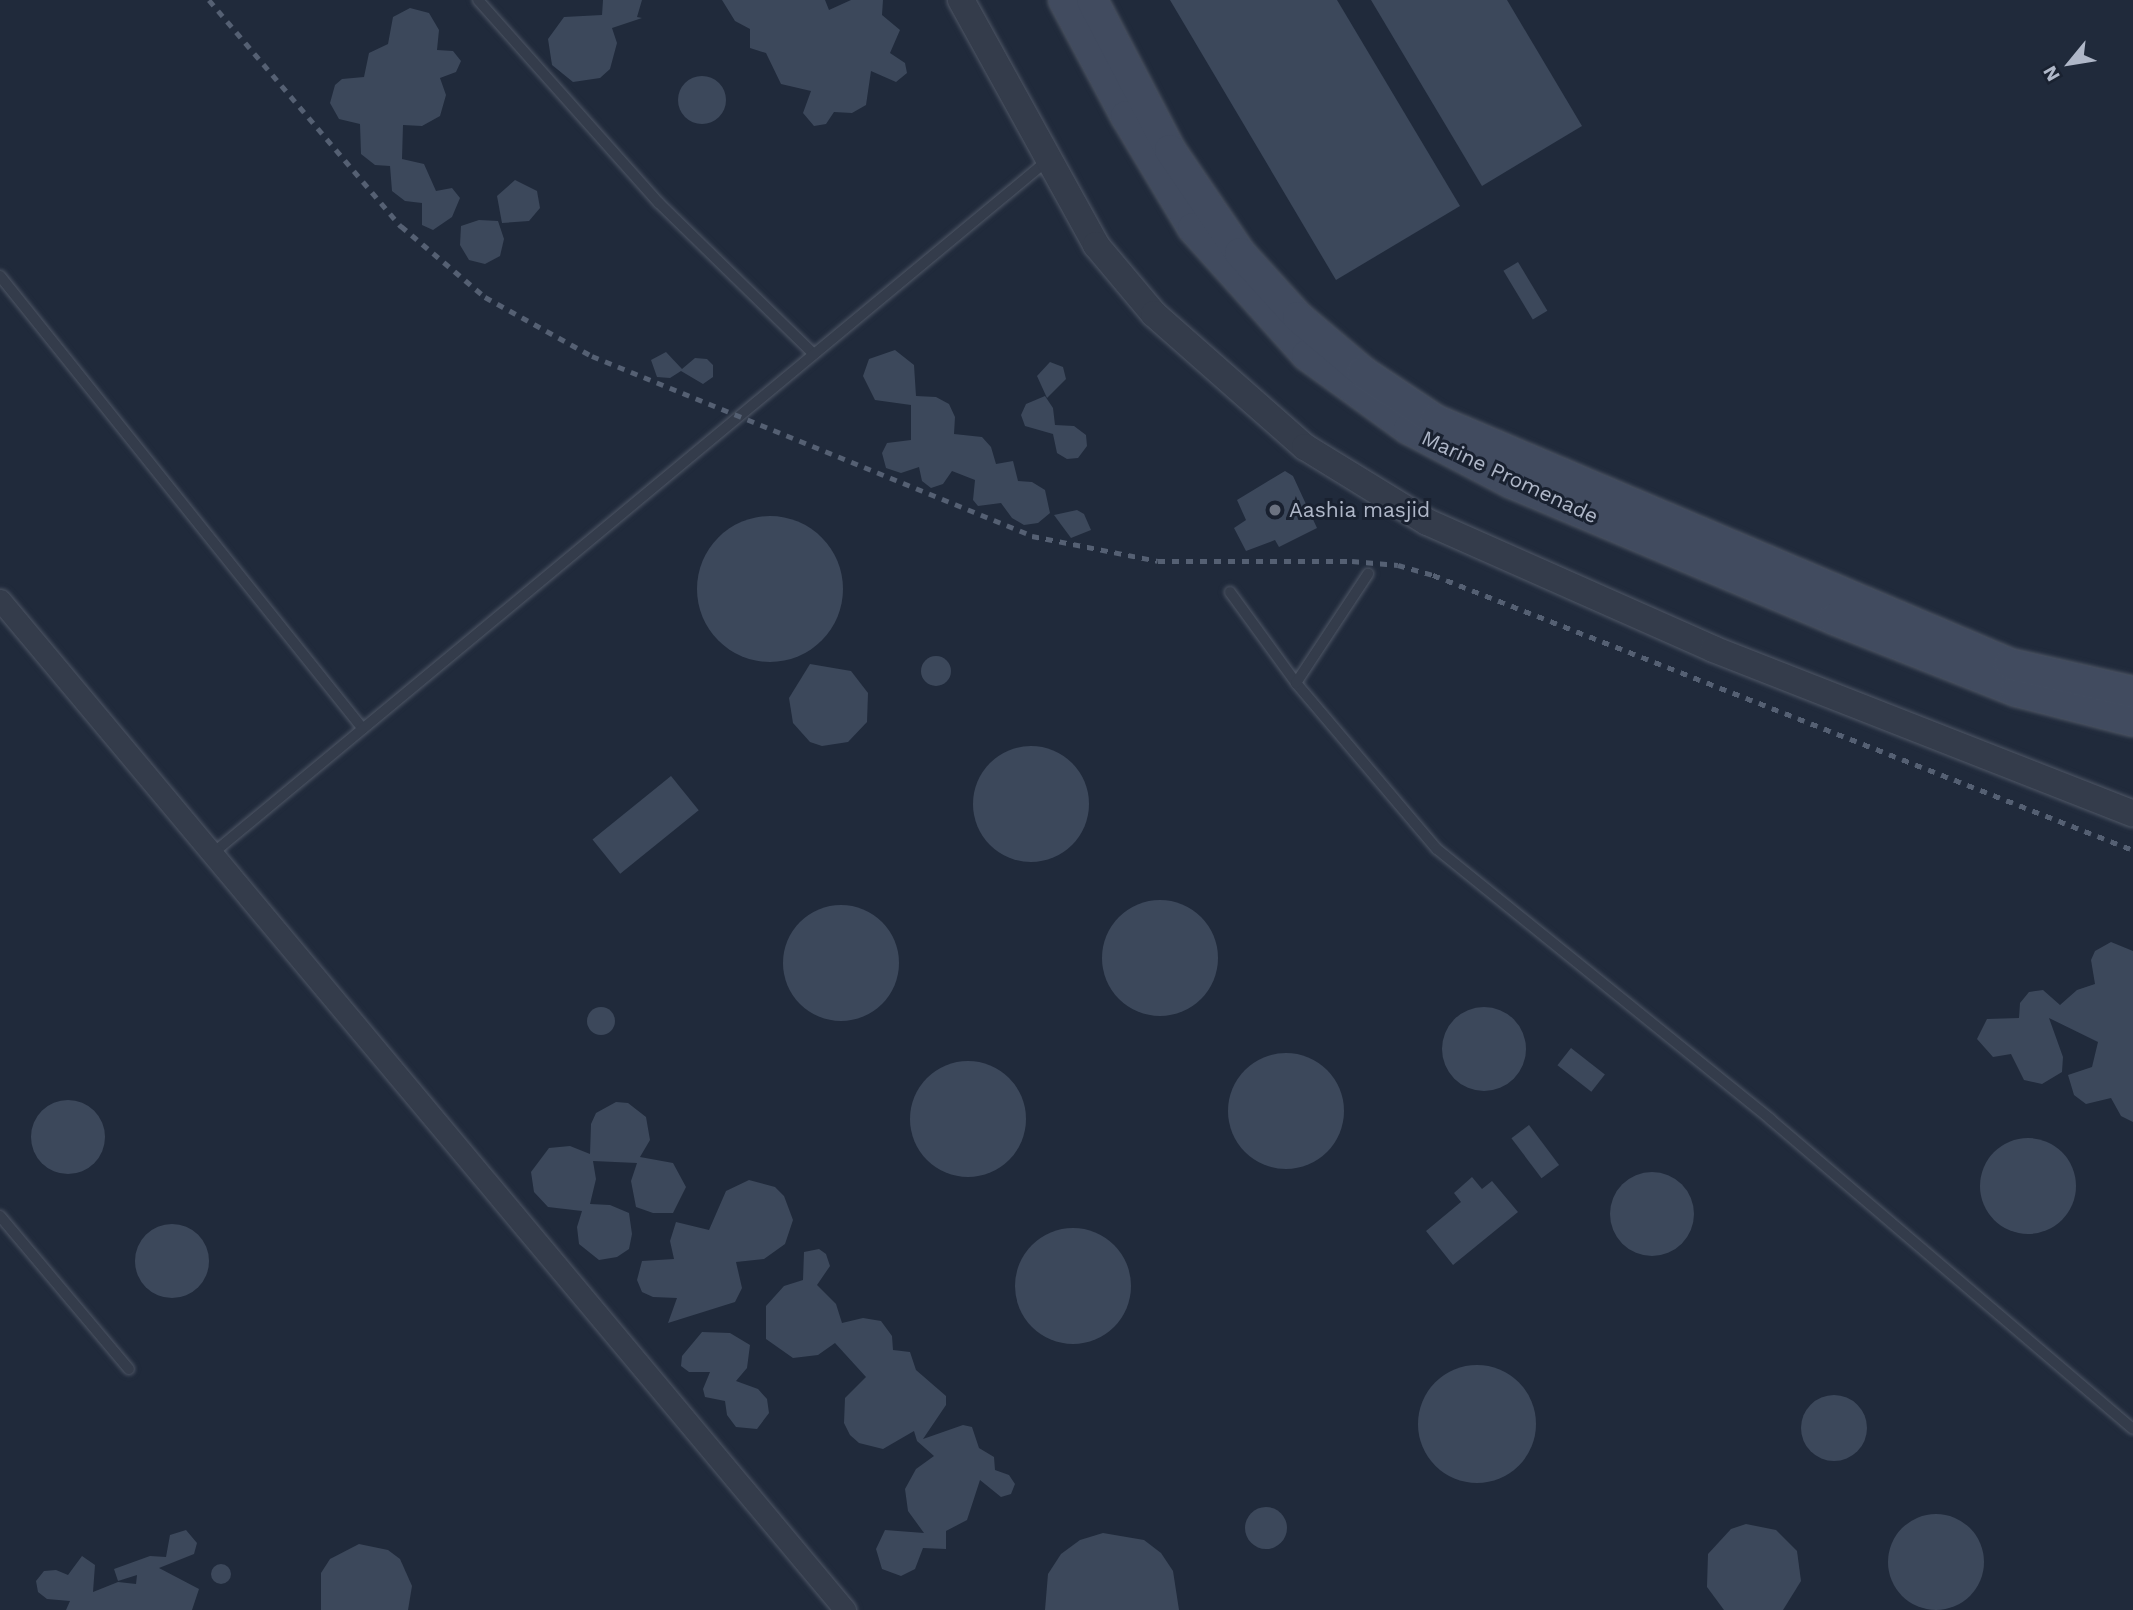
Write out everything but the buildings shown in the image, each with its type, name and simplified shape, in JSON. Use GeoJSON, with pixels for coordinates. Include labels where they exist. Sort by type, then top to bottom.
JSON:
{"type":"FeatureCollection","features":[{"type":"Feature","properties":{"kind":"main road","name":"Marine Promenade"},"geometry":{"type":"LineString","coordinates":[[1064,0],[1126,116],[1194,229],[1307,355],[1409,429],[1512,483],[1834,619],[2016,691],[2133,721]]}},
{"type":"Feature","properties":{"kind":"main road","name":"Marine Promenade"},"geometry":{"type":"LineString","coordinates":[[1092,0],[1170,150],[1240,253],[1298,317],[1363,372],[1435,420],[2010,664],[2133,692]]}},
{"type":"Feature","properties":{"kind":"street"},"geometry":{"type":"LineString","coordinates":[[961,0],[1096,245],[1154,314],[1305,447],[1427,522],[1713,649],[2133,814]]}},
{"type":"Feature","properties":{"kind":"street"},"geometry":{"type":"LineString","coordinates":[[0,600],[845,1610]]}},
{"type":"Feature","properties":{"kind":"lane"},"geometry":{"type":"LineString","coordinates":[[478,0],[659,203],[814,354]]}},
{"type":"Feature","properties":{"kind":"lane"},"geometry":{"type":"LineString","coordinates":[[212,854],[1048,160]]}},
{"type":"Feature","properties":{"kind":"lane"},"geometry":{"type":"LineString","coordinates":[[0,276],[363,729]]}},
{"type":"Feature","properties":{"kind":"lane"},"geometry":{"type":"LineString","coordinates":[[1296,682],[1368,574]]}},
{"type":"Feature","properties":{"kind":"lane"},"geometry":{"type":"LineString","coordinates":[[1230,592],[1296,682],[1437,849],[1770,1119],[2133,1430]]}},
{"type":"Feature","properties":{"kind":"lane"},"geometry":{"type":"LineString","coordinates":[[0,1216],[129,1368]]}},
{"type":"Feature","properties":{"kind":"railway"},"geometry":{"type":"LineString","coordinates":[[209,0],[401,226],[485,297],[592,356],[1032,536],[1158,561],[1352,561],[1398,565],[1433,575],[2133,850]]}},
{"type":"Feature","properties":{"kind":"place","name":"Aashia masjid"},"geometry":{"type":"Point","coordinates":[1275,510]}}]}
